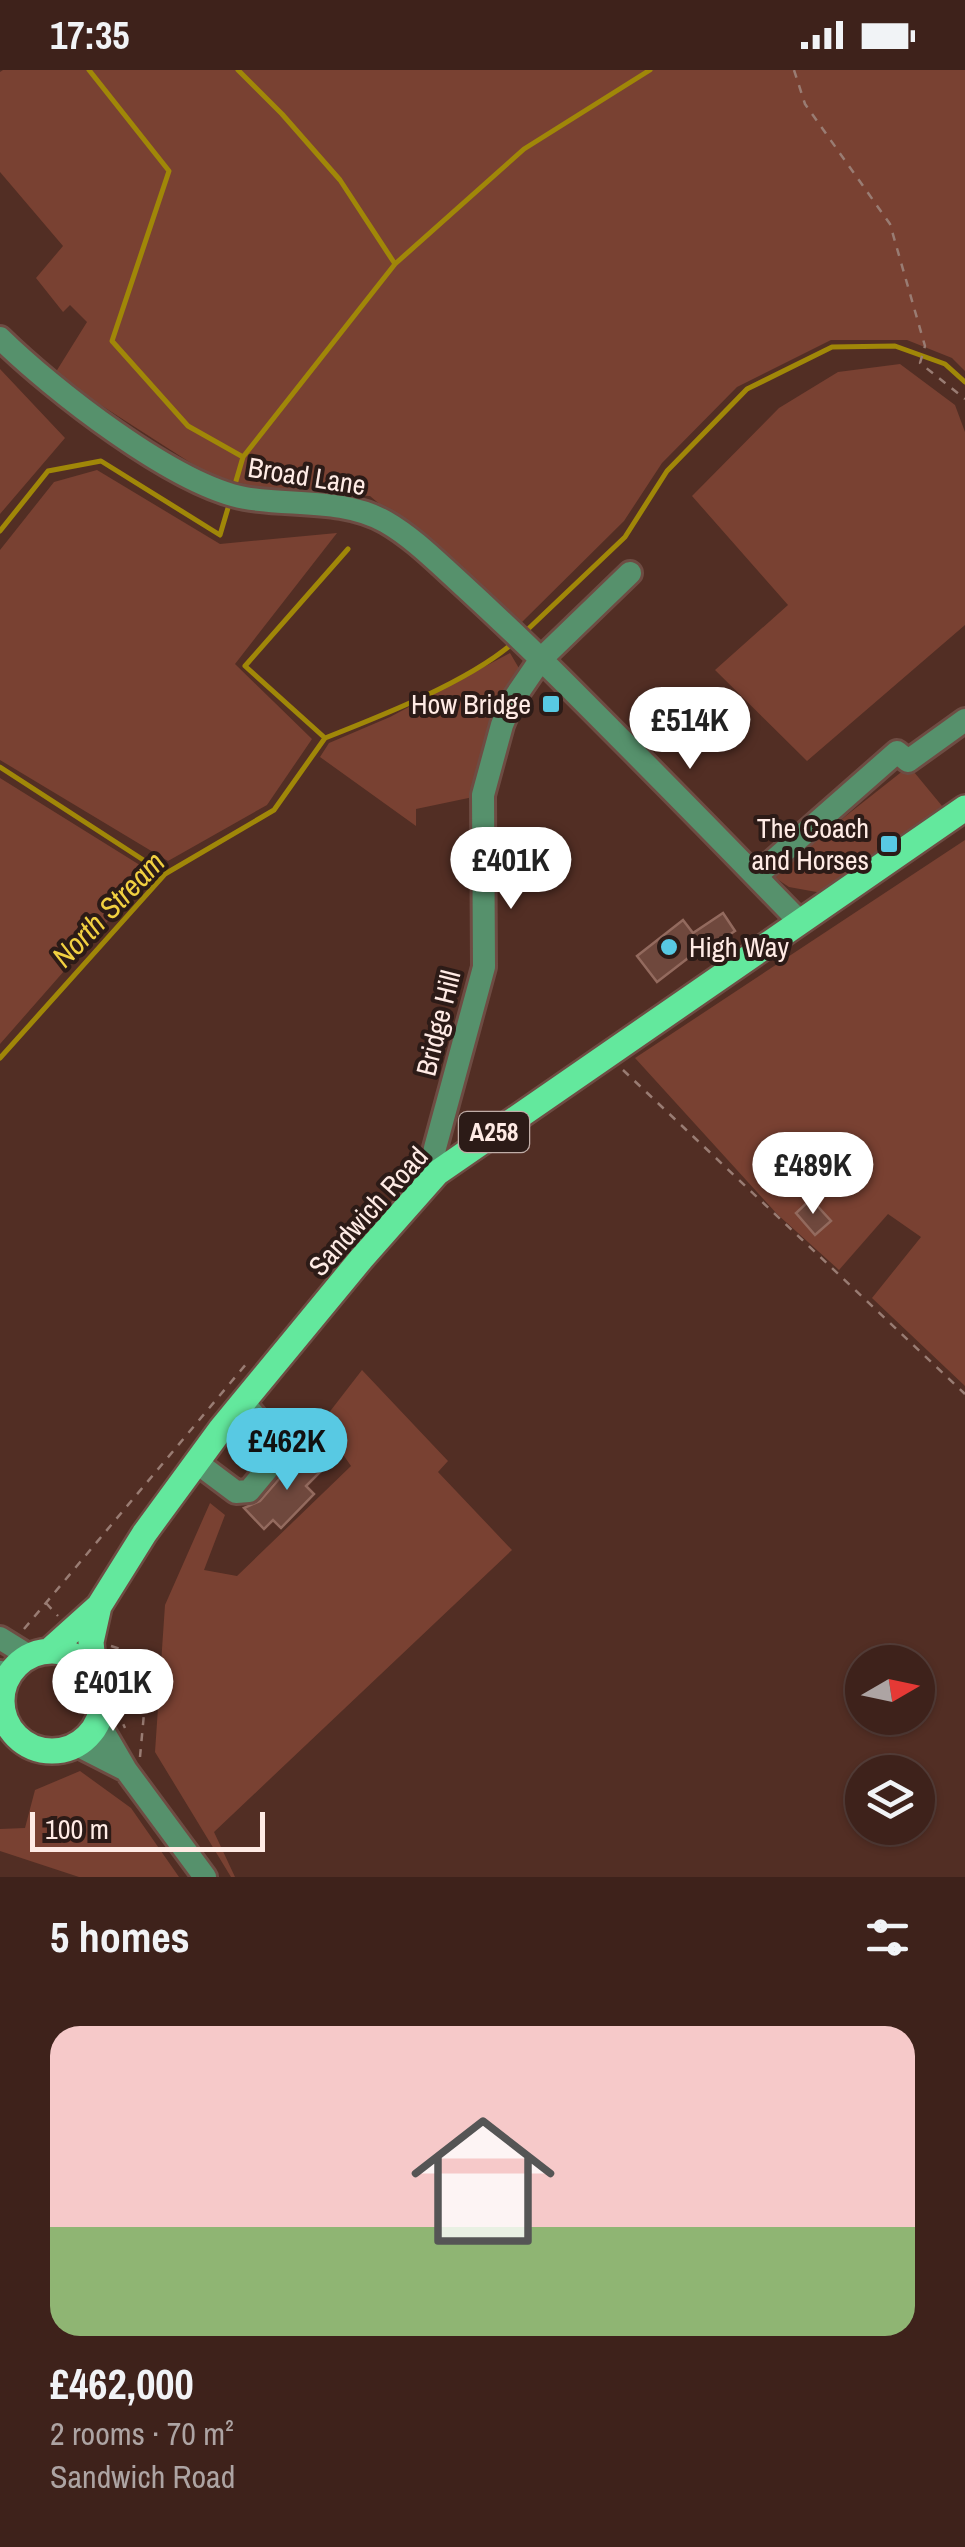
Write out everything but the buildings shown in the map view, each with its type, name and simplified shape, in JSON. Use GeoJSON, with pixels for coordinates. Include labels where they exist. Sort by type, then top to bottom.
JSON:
{"type":"FeatureCollection","features":[{"type":"Feature","properties":{"kind":"main road","name":"Sandwich Road"},"geometry":{"type":"LineString","coordinates":[[101,1671],[91,1642],[98,1606],[196,1462],[437,1173],[965,808]]}},
{"type":"Feature","properties":{"kind":"main road","name":"Sandwich Road"},"geometry":{"type":"LineString","coordinates":[[25,1644],[98,1606]]}},
{"type":"Feature","properties":{"kind":"main road"},"geometry":{"type":"LineString","coordinates":[[0,1754],[34,1748],[63,1750],[77,1745],[98,1722],[102,1705],[101,1671],[67,1652],[25,1644],[16,1666],[3,1676],[2,1718],[34,1748]]}},
{"type":"Feature","properties":{"kind":"street","name":"Broad Lane"},"geometry":{"type":"LineString","coordinates":[[0,338],[92,413],[192,480],[243,498],[336,507],[384,521],[435,560],[526,644],[800,922]]}},
{"type":"Feature","properties":{"kind":"street","name":"Bridge Hill"},"geometry":{"type":"LineString","coordinates":[[437,1173],[433,1162],[435,1148],[484,966],[484,795],[526,644],[630,574]]}},
{"type":"Feature","properties":{"kind":"street"},"geometry":{"type":"LineString","coordinates":[[756,876],[897,752],[908,761],[965,720]]}},
{"type":"Feature","properties":{"kind":"street"},"geometry":{"type":"LineString","coordinates":[[196,1462],[236,1492],[249,1491],[278,1456],[279,1445],[244,1402]]}},
{"type":"Feature","properties":{"kind":"street"},"geometry":{"type":"LineString","coordinates":[[98,1722],[134,1759],[205,1877]]}},
{"type":"Feature","properties":{"kind":"street"},"geometry":{"type":"LineString","coordinates":[[77,1745],[134,1759]]}},
{"type":"Feature","properties":{"kind":"path"},"geometry":{"type":"LineString","coordinates":[[794,70],[805,104],[890,224],[924,346],[920,363],[965,399]]}},
{"type":"Feature","properties":{"kind":"path"},"geometry":{"type":"LineString","coordinates":[[607,1055],[965,1394]]}},
{"type":"Feature","properties":{"kind":"path"},"geometry":{"type":"LineString","coordinates":[[25,1644],[100,1537]]}},
{"type":"Feature","properties":{"kind":"path"},"geometry":{"type":"LineString","coordinates":[[103,1644],[147,1658]]}},
{"type":"Feature","properties":{"kind":"path"},"geometry":{"type":"LineString","coordinates":[[134,1759],[150,1648]]}},
{"type":"Feature","properties":{"kind":"path"},"geometry":{"type":"LineString","coordinates":[[101,1671],[115,1684],[118,1712],[126,1730]]}},
{"type":"Feature","properties":{"kind":"shaded area"},"geometry":{"type":"Polygon","coordinates":[[[3,70],[965,70],[965,371],[952,358],[907,340],[831,340],[737,387],[662,463],[624,521],[520,624],[370,496],[266,490],[208,474],[54,375],[87,322],[70,305],[63,312],[36,278],[63,246],[0,172],[3,70]]]}},
{"type":"Feature","properties":{"kind":"shaded area"},"geometry":{"type":"Polygon","coordinates":[[[900,364],[955,405],[965,432],[965,625],[807,761],[715,670],[788,605],[692,496],[779,408],[838,372],[900,364]]]}},
{"type":"Feature","properties":{"kind":"shaded area"},"geometry":{"type":"Polygon","coordinates":[[[0,369],[65,438],[0,514],[0,369]]]}},
{"type":"Feature","properties":{"kind":"shaded area"},"geometry":{"type":"Polygon","coordinates":[[[97,470],[220,544],[337,533],[235,664],[312,739],[267,805],[168,861],[0,760],[0,550],[54,482],[97,470]]]}},
{"type":"Feature","properties":{"kind":"shaded area"},"geometry":{"type":"Polygon","coordinates":[[[510,653],[520,670],[493,716],[478,796],[416,809],[416,826],[320,757],[329,743],[390,717],[510,653]]]}},
{"type":"Feature","properties":{"kind":"shaded area"},"geometry":{"type":"Polygon","coordinates":[[[909,766],[947,812],[822,893],[789,887],[771,875],[909,766]]]}},
{"type":"Feature","properties":{"kind":"shaded area"},"geometry":{"type":"Polygon","coordinates":[[[0,778],[151,872],[0,1044],[0,778]]]}},
{"type":"Feature","properties":{"kind":"shaded area"},"geometry":{"type":"Polygon","coordinates":[[[965,840],[965,1386],[872,1298],[921,1237],[888,1214],[839,1270],[777,1214],[635,1058],[965,840]]]}},
{"type":"Feature","properties":{"kind":"shaded area"},"geometry":{"type":"Polygon","coordinates":[[[362,1370],[448,1461],[438,1472],[512,1550],[214,1832],[235,1877],[231,1877],[155,1752],[165,1605],[210,1503],[225,1515],[204,1570],[237,1576],[351,1466],[321,1423],[362,1370]]]}},
{"type":"Feature","properties":{"kind":"shaded area"},"geometry":{"type":"Polygon","coordinates":[[[80,1771],[131,1808],[179,1877],[79,1877],[0,1851],[0,1829],[25,1828],[35,1790],[80,1771]]]}},
{"type":"Feature","properties":{"kind":"waterway"},"geometry":{"type":"LineString","coordinates":[[89,70],[169,171],[112,341],[188,426],[243,457],[395,264],[524,149],[650,70]]}},
{"type":"Feature","properties":{"kind":"waterway"},"geometry":{"type":"LineString","coordinates":[[238,70],[340,180],[395,264]]}},
{"type":"Feature","properties":{"kind":"waterway"},"geometry":{"type":"LineString","coordinates":[[525,632],[625,537],[667,471],[747,389],[832,347],[895,346],[945,364],[965,382]]}},
{"type":"Feature","properties":{"kind":"waterway"},"geometry":{"type":"LineString","coordinates":[[236,481],[243,457]]}},
{"type":"Feature","properties":{"kind":"waterway"},"geometry":{"type":"LineString","coordinates":[[0,531],[48,471],[101,461],[220,535],[228,508]]}},
{"type":"Feature","properties":{"kind":"waterway","name":"North Stream"},"geometry":{"type":"LineString","coordinates":[[325,738],[245,666],[348,549]]}},
{"type":"Feature","properties":{"kind":"waterway"},"geometry":{"type":"LineString","coordinates":[[325,738],[449,684],[513,643]]}},
{"type":"Feature","properties":{"kind":"waterway","name":"North Stream"},"geometry":{"type":"LineString","coordinates":[[0,1058],[165,874],[274,810],[325,738]]}},
{"type":"Feature","properties":{"kind":"waterway"},"geometry":{"type":"LineString","coordinates":[[0,767],[165,874]]}},
{"type":"Feature","properties":{"kind":"place","name":"How Bridge"},"geometry":{"type":"Point","coordinates":[551,704]}},
{"type":"Feature","properties":{"kind":"place","name":"The Coach and Horses"},"geometry":{"type":"Point","coordinates":[889,844]}},
{"type":"Feature","properties":{"kind":"place","name":"High Way"},"geometry":{"type":"Point","coordinates":[669,947]}}]}
